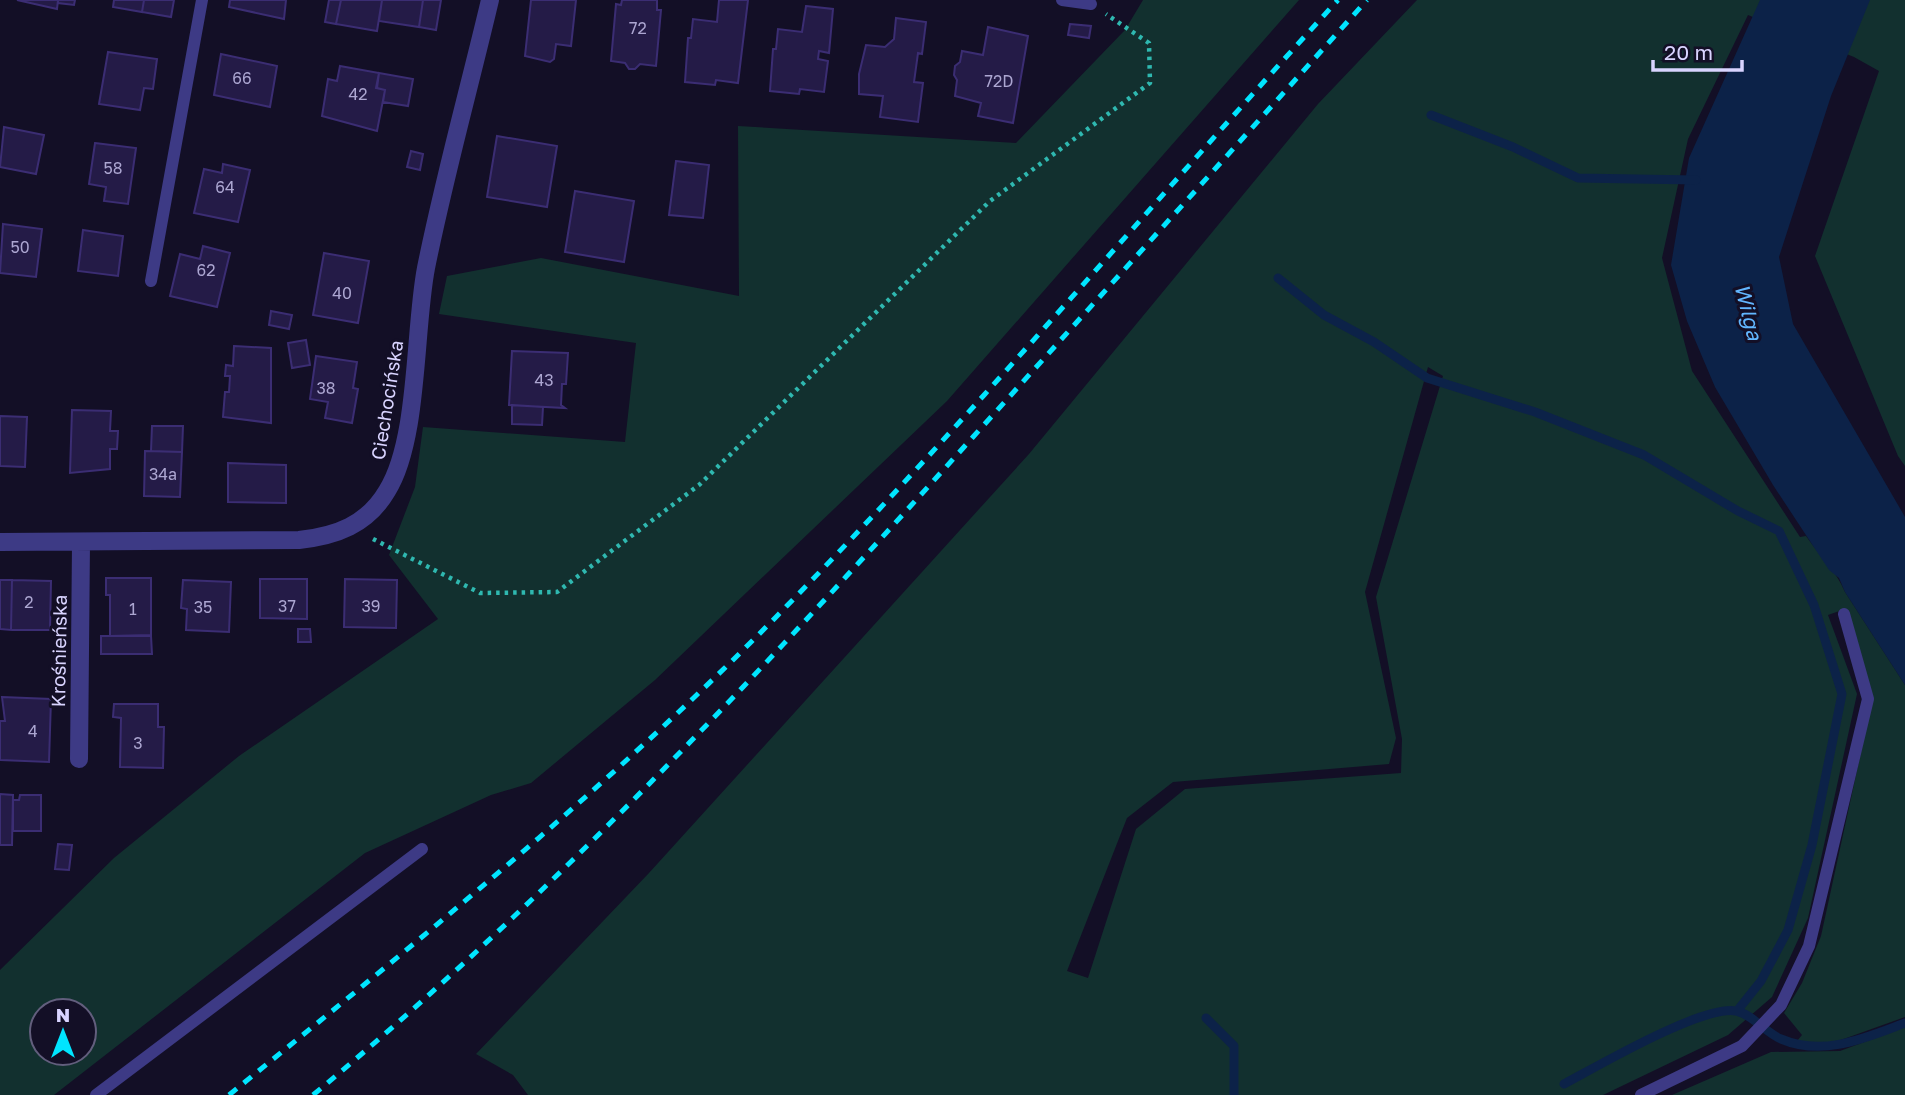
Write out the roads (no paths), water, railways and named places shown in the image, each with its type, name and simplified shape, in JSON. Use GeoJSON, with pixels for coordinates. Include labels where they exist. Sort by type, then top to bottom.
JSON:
{"type":"FeatureCollection","features":[{"type":"Feature","properties":{"kind":"street","name":"Ciechocińska"},"geometry":{"type":"LineString","coordinates":[[0,542],[299,540],[327,537],[351,528],[371,512],[387,492],[404,449],[425,270],[490,0]]}},
{"type":"Feature","properties":{"kind":"street","name":"Krośnieńska"},"geometry":{"type":"LineString","coordinates":[[79,759],[81,543]]}},
{"type":"Feature","properties":{"kind":"lane"},"geometry":{"type":"LineString","coordinates":[[151,281],[202,0]]}},
{"type":"Feature","properties":{"kind":"lane"},"geometry":{"type":"LineString","coordinates":[[1062,0],[1091,4]]}},
{"type":"Feature","properties":{"kind":"lane"},"geometry":{"type":"LineString","coordinates":[[1641,1095],[1746,1041],[1782,1005],[1809,946],[1868,699],[1844,614]]}},
{"type":"Feature","properties":{"kind":"lane"},"geometry":{"type":"LineString","coordinates":[[96,1095],[422,849]]}},
{"type":"Feature","properties":{"kind":"water","name":"Wilga"},"geometry":{"type":"Polygon","coordinates":[[[1760,0],[1870,0],[1831,96],[1779,257],[1793,324],[1905,517],[1905,685],[1845,592],[1839,578],[1829,570],[1773,485],[1715,387],[1687,321],[1671,265],[1689,158],[1760,0]]]}},
{"type":"Feature","properties":{"kind":"waterway"},"geometry":{"type":"LineString","coordinates":[[1431,115],[1513,147],[1578,178],[1696,180]]}},
{"type":"Feature","properties":{"kind":"waterway"},"geometry":{"type":"LineString","coordinates":[[1278,278],[1324,315],[1374,342],[1427,378],[1535,412],[1644,455],[1738,511],[1779,531],[1814,605],[1842,694],[1812,845],[1788,930],[1761,981],[1737,1011]]}},
{"type":"Feature","properties":{"kind":"waterway"},"geometry":{"type":"LineString","coordinates":[[1564,1084],[1650,1038],[1700,1017],[1720,1012],[1742,1013],[1781,1039],[1812,1046],[1844,1043],[1905,1023]]}},
{"type":"Feature","properties":{"kind":"waterway"},"geometry":{"type":"LineString","coordinates":[[1206,1018],[1234,1046],[1234,1095]]}},
{"type":"Feature","properties":{"kind":"railway"},"geometry":{"type":"LineString","coordinates":[[229,1095],[579,803],[647,742],[778,615],[921,464],[1338,0]]}},
{"type":"Feature","properties":{"kind":"railway"},"geometry":{"type":"LineString","coordinates":[[313,1095],[488,941],[655,778],[736,694],[895,523],[1367,0]]}}]}
